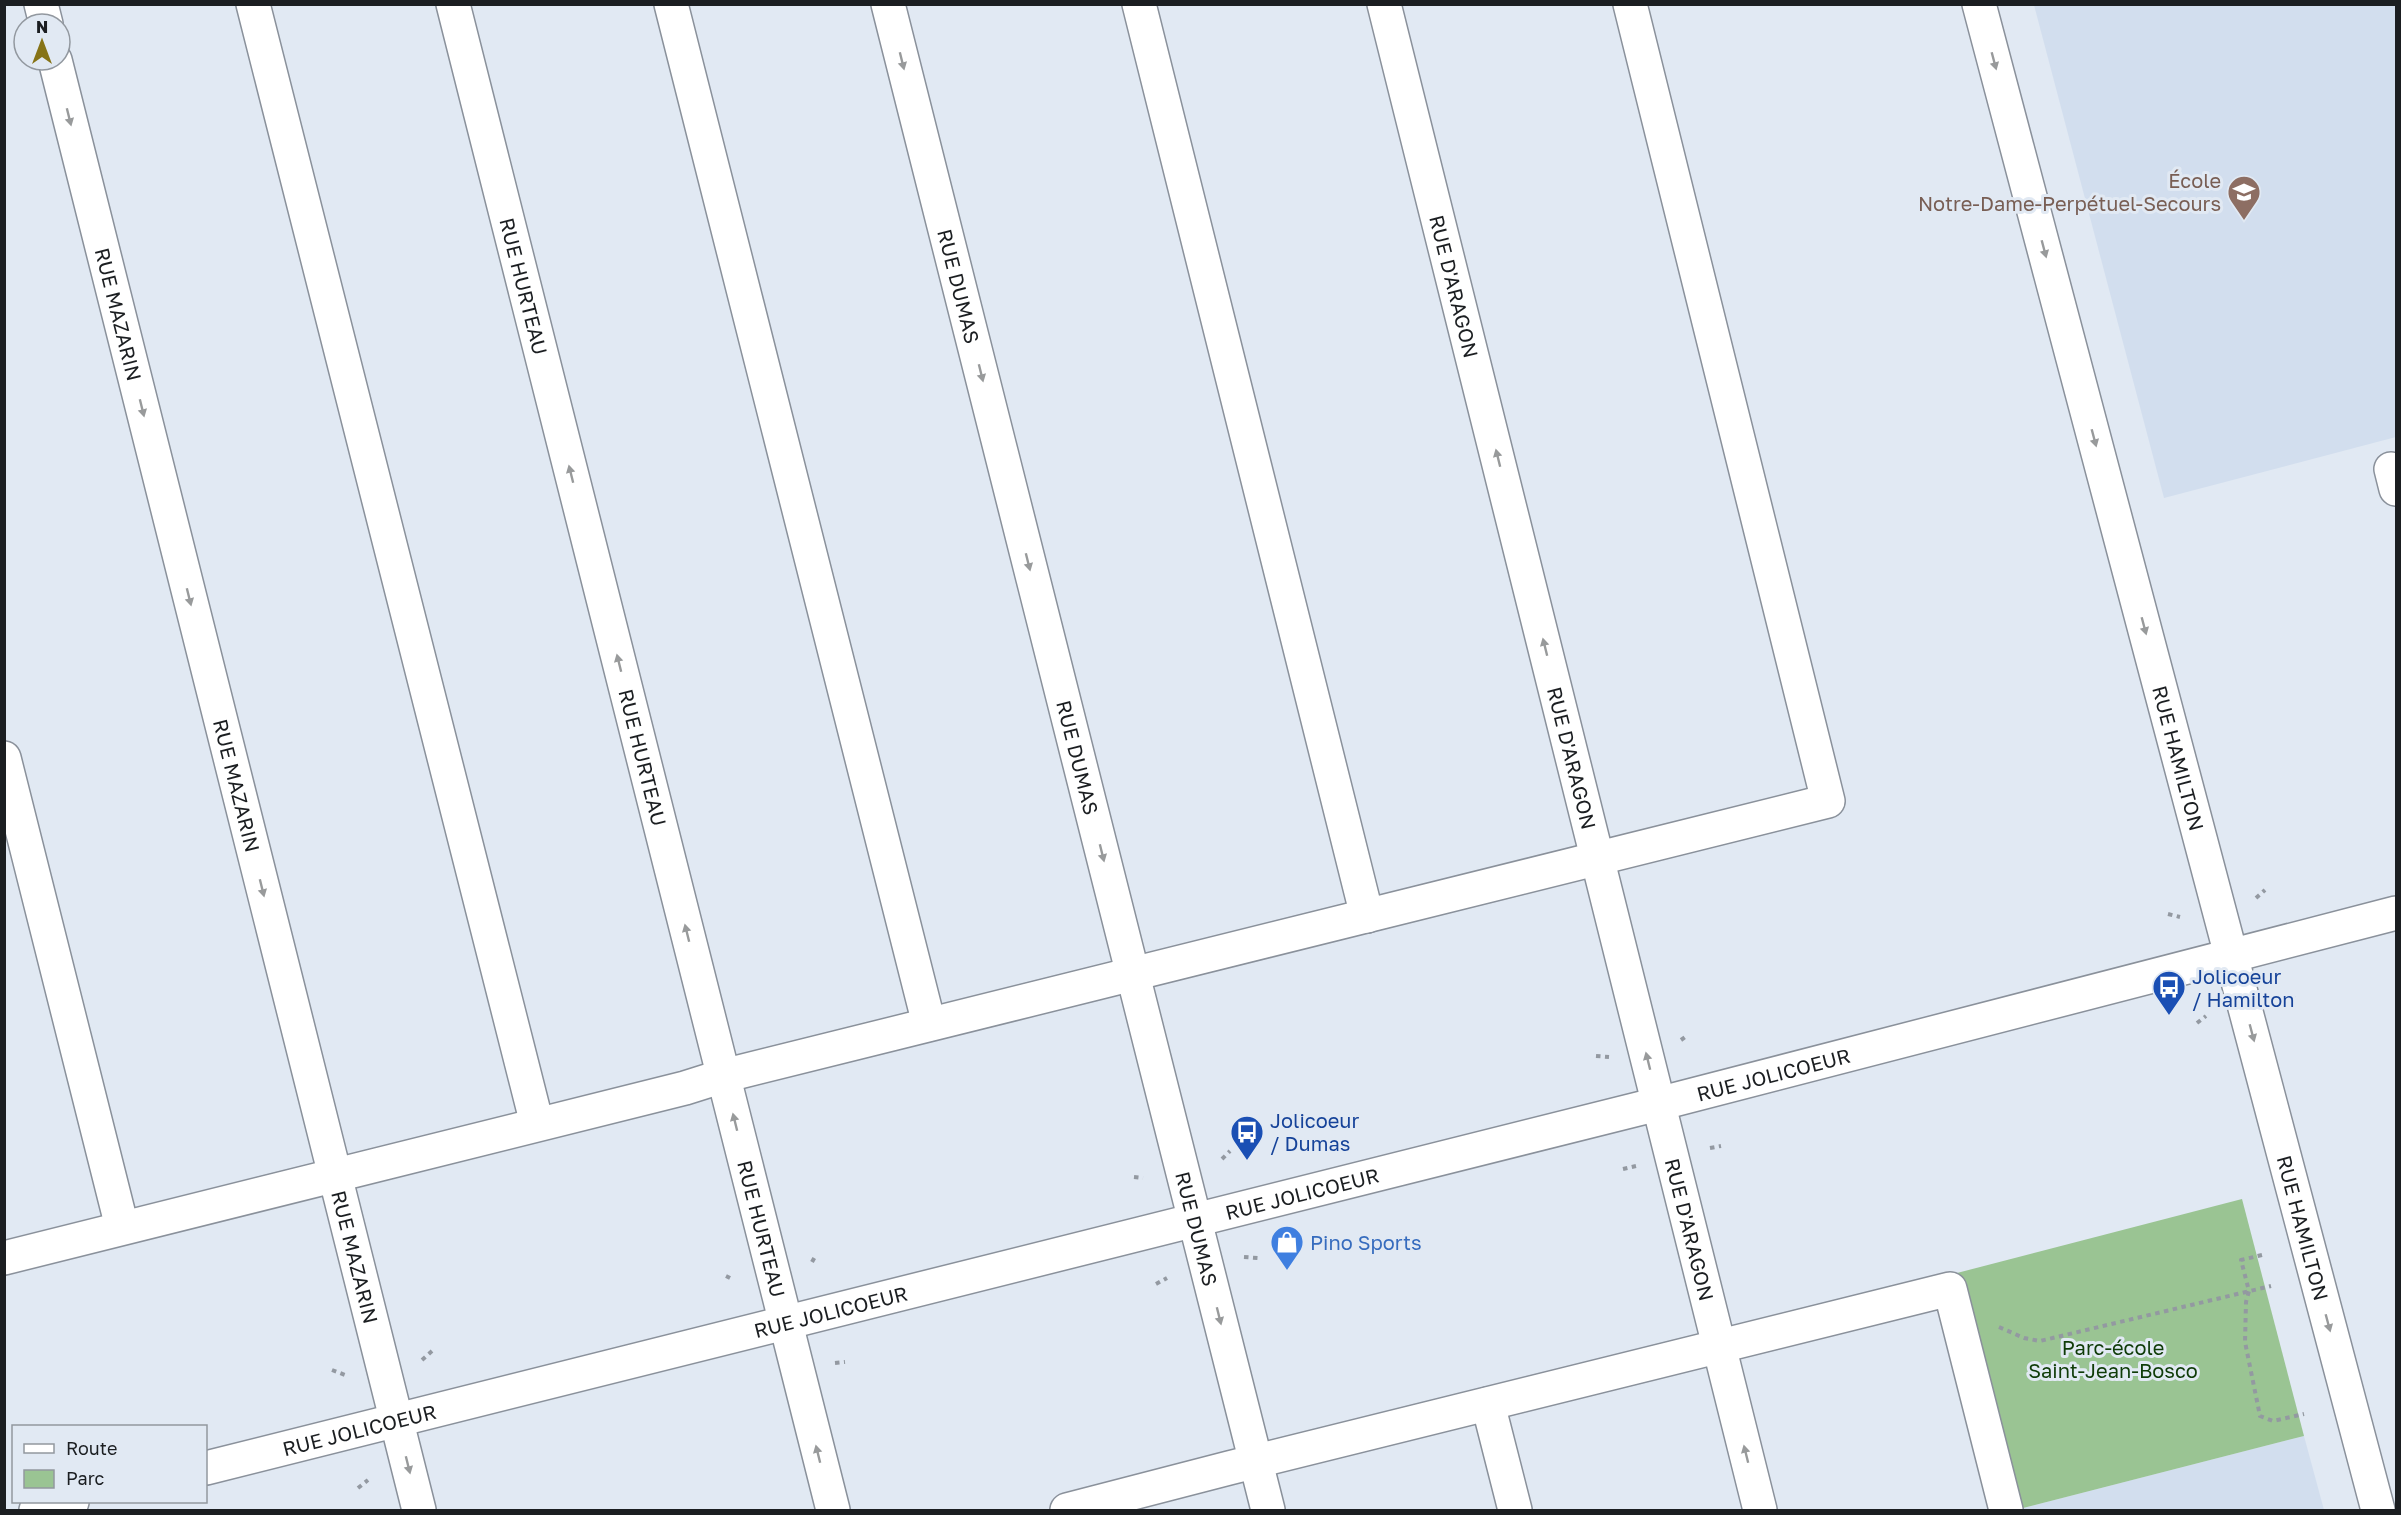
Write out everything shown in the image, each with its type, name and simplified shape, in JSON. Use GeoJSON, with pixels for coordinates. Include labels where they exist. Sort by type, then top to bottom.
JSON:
{"type":"FeatureCollection","features":[{"type":"Feature","properties":{"kind":"street"},"geometry":{"type":"LineString","coordinates":[[253,4],[537,1124]]}},
{"type":"Feature","properties":{"kind":"street","name":"RUE HURTEAU"},"geometry":{"type":"LineString","coordinates":[[453,4],[832,1510]]}},
{"type":"Feature","properties":{"kind":"street"},"geometry":{"type":"LineString","coordinates":[[671,4],[929,1024]]}},
{"type":"Feature","properties":{"kind":"street","name":"RUE DUMAS"},"geometry":{"type":"LineString","coordinates":[[888,4],[1268,1510]]}},
{"type":"Feature","properties":{"kind":"street"},"geometry":{"type":"LineString","coordinates":[[1139,4],[1367,916]]}},
{"type":"Feature","properties":{"kind":"street","name":"RUE D'ARAGON"},"geometry":{"type":"LineString","coordinates":[[1384,4],[1760,1510]]}},
{"type":"Feature","properties":{"kind":"street"},"geometry":{"type":"LineString","coordinates":[[4,1257],[1828,801],[1630,4]]}},
{"type":"Feature","properties":{"kind":"street","name":"RUE HAMILTON"},"geometry":{"type":"LineString","coordinates":[[1979,4],[2378,1510]]}},
{"type":"Feature","properties":{"kind":"street","name":"RUE MAZARIN"},"geometry":{"type":"LineString","coordinates":[[58,72],[419,1510]]}},
{"type":"Feature","properties":{"kind":"street"},"geometry":{"type":"LineString","coordinates":[[4,758],[122,1227]]}},
{"type":"Feature","properties":{"kind":"street","name":"RUE JOLICOEUR"},"geometry":{"type":"LineString","coordinates":[[207,1468],[1195,1218],[1658,1104],[2397,913]]}},
{"type":"Feature","properties":{"kind":"street"},"geometry":{"type":"LineString","coordinates":[[1066,1510],[1950,1289],[2006,1510]]}},
{"type":"Feature","properties":{"kind":"street"},"geometry":{"type":"LineString","coordinates":[[1488,1404],[1515,1510]]}},
{"type":"Feature","properties":{"kind":"street"},"geometry":{"type":"LineString","coordinates":[[36,1510],[68,1503]]}},
{"type":"Feature","properties":{"kind":"path"},"geometry":{"type":"LineString","coordinates":[[2256,898],[2265,890]]}},
{"type":"Feature","properties":{"kind":"path"},"geometry":{"type":"LineString","coordinates":[[2168,914],[2180,917]]}},
{"type":"Feature","properties":{"kind":"path"},"geometry":{"type":"LineString","coordinates":[[2282,997],[2295,998]]}},
{"type":"Feature","properties":{"kind":"path"},"geometry":{"type":"LineString","coordinates":[[2197,1023],[2206,1016]]}},
{"type":"Feature","properties":{"kind":"path"},"geometry":{"type":"LineString","coordinates":[[1596,1056],[1610,1058]]}},
{"type":"Feature","properties":{"kind":"path"},"geometry":{"type":"LineString","coordinates":[[1708,1148],[1721,1146]]}},
{"type":"Feature","properties":{"kind":"path"},"geometry":{"type":"LineString","coordinates":[[1222,1159],[1230,1151]]}},
{"type":"Feature","properties":{"kind":"path"},"geometry":{"type":"LineString","coordinates":[[1623,1169],[1636,1166]]}},
{"type":"Feature","properties":{"kind":"path"},"geometry":{"type":"LineString","coordinates":[[1134,1177],[1143,1178]]}},
{"type":"Feature","properties":{"kind":"path"},"geometry":{"type":"LineString","coordinates":[[812,1262],[816,1255]]}},
{"type":"Feature","properties":{"kind":"path"},"geometry":{"type":"LineString","coordinates":[[2262,1255],[2241,1260],[2249,1291],[2246,1302],[2246,1342],[2260,1416],[2273,1421],[2304,1414]]}},
{"type":"Feature","properties":{"kind":"path"},"geometry":{"type":"LineString","coordinates":[[1245,1257],[1258,1258]]}},
{"type":"Feature","properties":{"kind":"path"},"geometry":{"type":"LineString","coordinates":[[726,1275],[734,1280]]}},
{"type":"Feature","properties":{"kind":"path"},"geometry":{"type":"LineString","coordinates":[[1156,1284],[1167,1278]]}},
{"type":"Feature","properties":{"kind":"path"},"geometry":{"type":"LineString","coordinates":[[2010,1330],[2024,1338],[2040,1341],[2271,1286]]}},
{"type":"Feature","properties":{"kind":"path"},"geometry":{"type":"LineString","coordinates":[[422,1360],[432,1351]]}},
{"type":"Feature","properties":{"kind":"path"},"geometry":{"type":"LineString","coordinates":[[834,1363],[845,1362]]}},
{"type":"Feature","properties":{"kind":"path"},"geometry":{"type":"LineString","coordinates":[[332,1370],[347,1375]]}},
{"type":"Feature","properties":{"kind":"path"},"geometry":{"type":"LineString","coordinates":[[358,1488],[368,1480]]}},
{"type":"Feature","properties":{"kind":"shaded area","name":"École Notre-Dame-Perpétuel-Secours"},"geometry":{"type":"Polygon","coordinates":[[[2034,5],[2396,5],[2396,437],[2164,498],[2034,5]]]}},
{"type":"Feature","properties":{"kind":"shaded area"},"geometry":{"type":"Polygon","coordinates":[[[2304,1436],[2324,1510],[2015,1510],[2304,1436]]]}},
{"type":"Feature","properties":{"kind":"green space","name":"Parc-école Saint-Jean-Bosco"},"geometry":{"type":"Polygon","coordinates":[[[2242,1199],[2304,1436],[2015,1510],[1957,1273],[2242,1199]]]}},
{"type":"Feature","properties":{"kind":"place","name":"École Notre-Dame-Perpétuel-Secours"},"geometry":{"type":"Point","coordinates":[2244,221]}},
{"type":"Feature","properties":{"kind":"place","name":"Jolicoeur / Hamilton"},"geometry":{"type":"Point","coordinates":[2169,1016]}},
{"type":"Feature","properties":{"kind":"place","name":"Jolicoeur / Dumas"},"geometry":{"type":"Point","coordinates":[1247,1161]}},
{"type":"Feature","properties":{"kind":"place","name":"Pino Sports"},"geometry":{"type":"Point","coordinates":[1287,1271]}}]}
